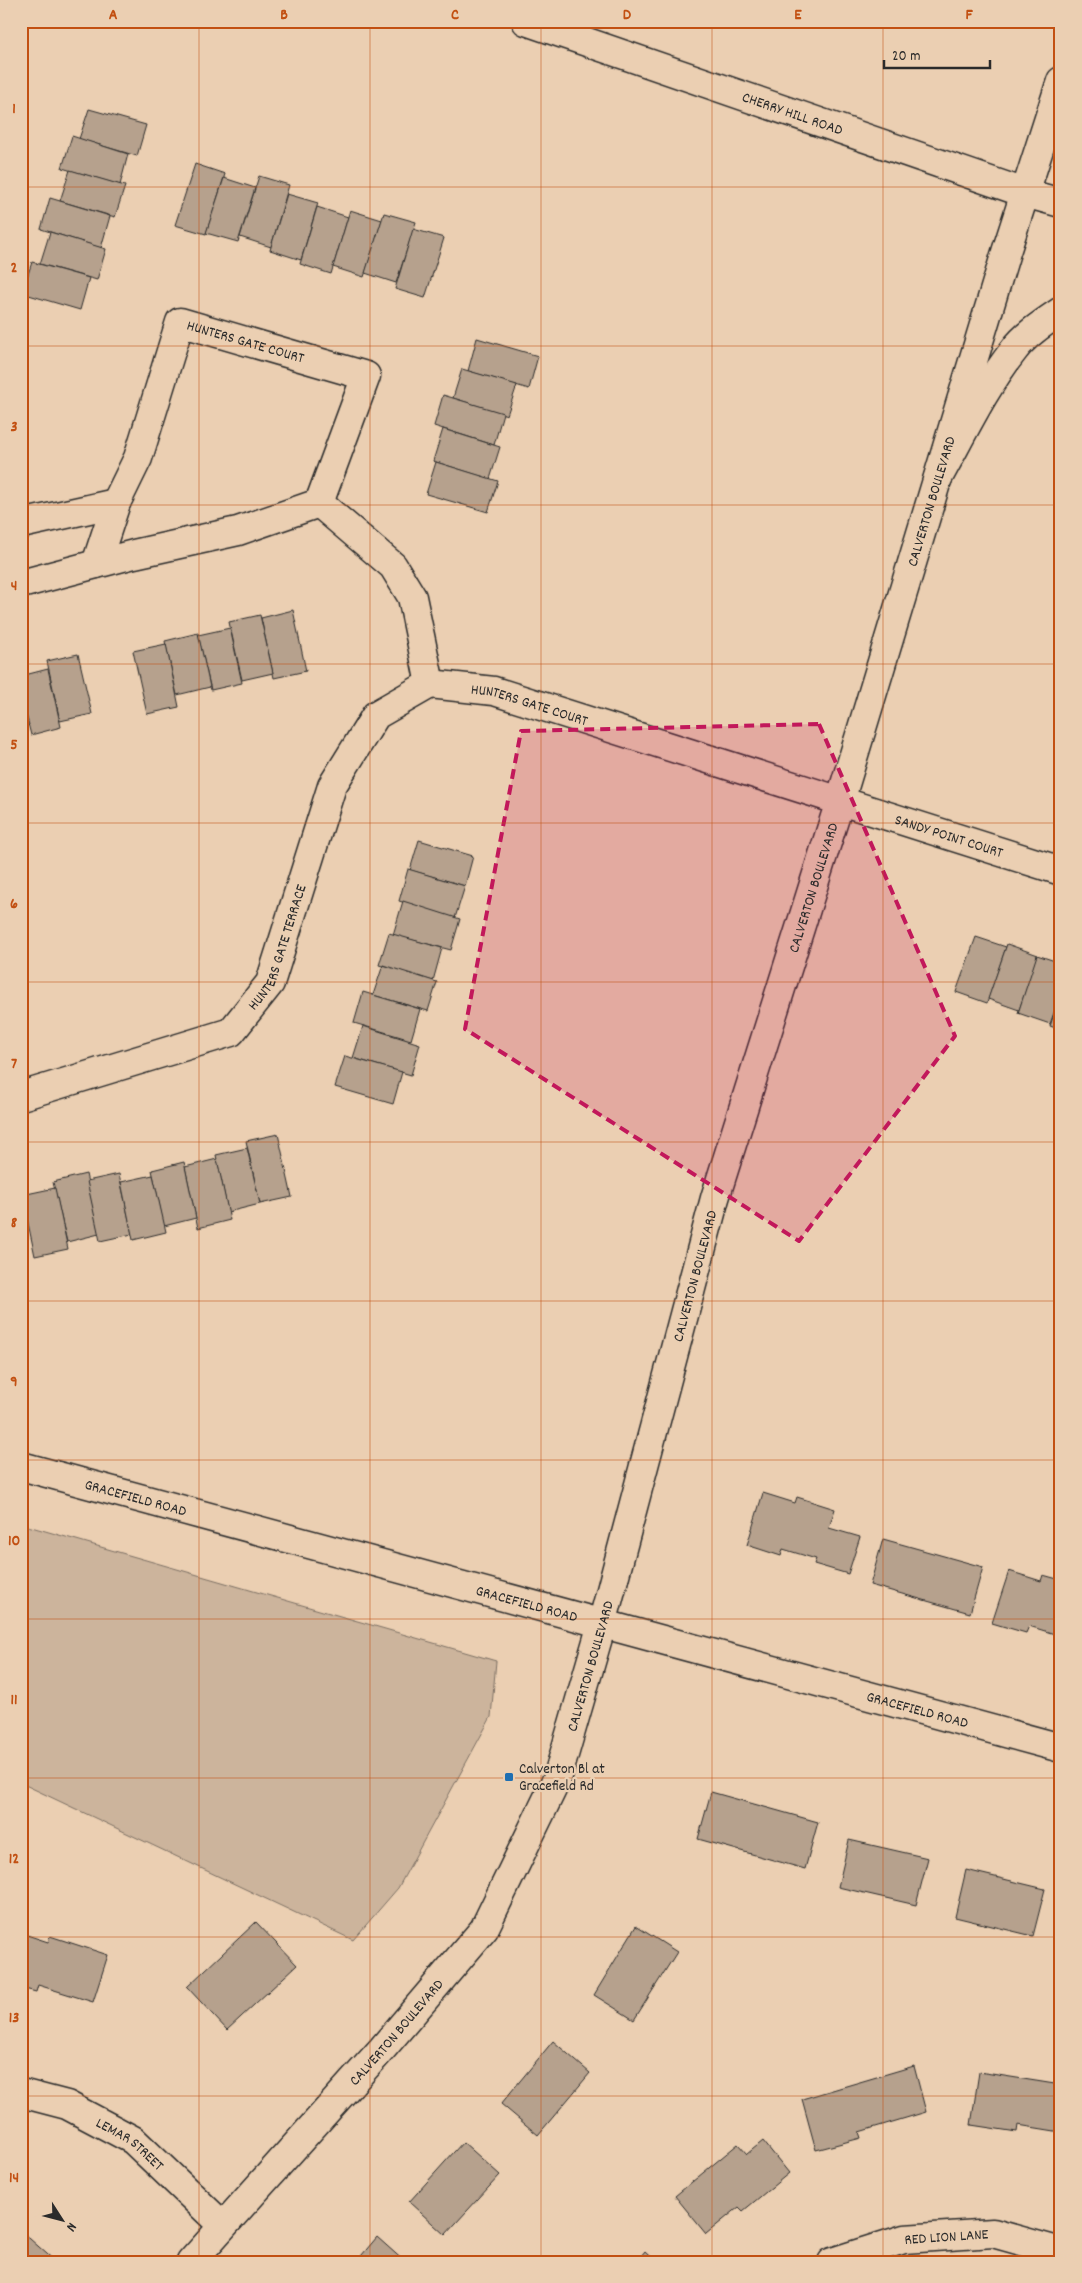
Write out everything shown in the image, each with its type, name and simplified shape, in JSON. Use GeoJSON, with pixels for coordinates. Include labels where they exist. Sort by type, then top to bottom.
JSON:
{"type":"FeatureCollection","features":[{"type":"Feature","properties":{"kind":"street","name":"CHERRY HILL ROAD"},"geometry":{"type":"LineString","coordinates":[[526,21],[1025,193],[1061,203]]}},
{"type":"Feature","properties":{"kind":"street","name":"CALVERTON BOULEVARD"},"geometry":{"type":"LineString","coordinates":[[191,2262],[222,2225],[382,2049],[484,1929],[556,1779],[602,1624],[715,1198],[840,802],[1025,193],[1061,81]]}},
{"type":"Feature","properties":{"kind":"street"},"geometry":{"type":"LineString","coordinates":[[938,478],[985,393],[1015,349],[1042,324],[1061,311]]}},
{"type":"Feature","properties":{"kind":"street","name":"HUNTERS GATE COURT"},"geometry":{"type":"LineString","coordinates":[[96,564],[116,503],[138,458],[180,322],[366,376],[319,503]]}},
{"type":"Feature","properties":{"kind":"street"},"geometry":{"type":"LineString","coordinates":[[21,524],[116,503]]}},
{"type":"Feature","properties":{"kind":"street"},"geometry":{"type":"LineString","coordinates":[[21,584],[238,530],[319,503],[392,566],[412,597],[430,684]]}},
{"type":"Feature","properties":{"kind":"street","name":"HUNTERS GATE COURT"},"geometry":{"type":"LineString","coordinates":[[430,684],[494,691],[840,802]]}},
{"type":"Feature","properties":{"kind":"street","name":"HUNTERS GATE TERRACE"},"geometry":{"type":"LineString","coordinates":[[21,1096],[231,1032],[270,983],[332,786],[376,715],[430,684]]}},
{"type":"Feature","properties":{"kind":"street","name":"SANDY POINT COURT"},"geometry":{"type":"LineString","coordinates":[[840,802],[1061,871]]}},
{"type":"Feature","properties":{"kind":"street","name":"GRACEFIELD ROAD"},"geometry":{"type":"LineString","coordinates":[[21,1466],[1061,1748]]}},
{"type":"Feature","properties":{"kind":"street","name":"LEMAR STREET"},"geometry":{"type":"LineString","coordinates":[[21,2092],[67,2104],[133,2140],[222,2225]]}},
{"type":"Feature","properties":{"kind":"street","name":"RED LION LANE"},"geometry":{"type":"LineString","coordinates":[[832,2262],[904,2239],[993,2233],[1061,2252]]}},
{"type":"Feature","properties":{"kind":"highlighted area"},"geometry":{"type":"Polygon","coordinates":[[[819,724],[955,1036],[799,1241],[465,1029],[521,731],[819,724]]]}},
{"type":"Feature","properties":{"kind":"shaded area"},"geometry":{"type":"Polygon","coordinates":[[[21,1524],[496,1661],[491,1717],[398,1888],[353,1940],[21,1783],[21,1524]]]}},
{"type":"Feature","properties":{"kind":"building"},"geometry":{"type":"Polygon","coordinates":[[[89,109],[146,125],[137,156],[79,139],[89,109]]]}},
{"type":"Feature","properties":{"kind":"building"},"geometry":{"type":"Polygon","coordinates":[[[72,136],[128,154],[120,185],[62,168],[72,136]]]}},
{"type":"Feature","properties":{"kind":"building"},"geometry":{"type":"Polygon","coordinates":[[[195,164],[225,174],[206,234],[175,225],[195,164]]]}},
{"type":"Feature","properties":{"kind":"building"},"geometry":{"type":"Polygon","coordinates":[[[70,170],[125,186],[115,217],[60,201],[70,170]]]}},
{"type":"Feature","properties":{"kind":"building"},"geometry":{"type":"Polygon","coordinates":[[[259,176],[289,185],[271,247],[240,237],[259,176]]]}},
{"type":"Feature","properties":{"kind":"building"},"geometry":{"type":"Polygon","coordinates":[[[224,178],[255,188],[238,242],[206,233],[224,178]]]}},
{"type":"Feature","properties":{"kind":"building"},"geometry":{"type":"Polygon","coordinates":[[[287,194],[318,203],[301,260],[270,250],[287,194]]]}},
{"type":"Feature","properties":{"kind":"building"},"geometry":{"type":"Polygon","coordinates":[[[50,198],[110,216],[101,248],[41,229],[50,198]]]}},
{"type":"Feature","properties":{"kind":"building"},"geometry":{"type":"Polygon","coordinates":[[[317,207],[348,217],[331,274],[300,264],[317,207]]]}},
{"type":"Feature","properties":{"kind":"building"},"geometry":{"type":"Polygon","coordinates":[[[350,210],[382,220],[364,277],[333,267],[350,210]]]}},
{"type":"Feature","properties":{"kind":"building"},"geometry":{"type":"Polygon","coordinates":[[[384,213],[416,222],[396,283],[365,273],[384,213]]]}},
{"type":"Feature","properties":{"kind":"building"},"geometry":{"type":"Polygon","coordinates":[[[413,229],[444,238],[425,298],[395,289],[413,229]]]}},
{"type":"Feature","properties":{"kind":"building"},"geometry":{"type":"Polygon","coordinates":[[[50,232],[106,249],[97,280],[40,264],[50,232]]]}},
{"type":"Feature","properties":{"kind":"building"},"geometry":{"type":"Polygon","coordinates":[[[32,262],[89,278],[80,310],[22,293],[32,262]]]}},
{"type":"Feature","properties":{"kind":"building"},"geometry":{"type":"Polygon","coordinates":[[[477,338],[538,356],[529,389],[468,371],[477,338]]]}},
{"type":"Feature","properties":{"kind":"building"},"geometry":{"type":"Polygon","coordinates":[[[462,369],[517,385],[507,415],[453,398],[462,369]]]}},
{"type":"Feature","properties":{"kind":"building"},"geometry":{"type":"Polygon","coordinates":[[[443,395],[503,413],[494,445],[434,426],[443,395]]]}},
{"type":"Feature","properties":{"kind":"building"},"geometry":{"type":"Polygon","coordinates":[[[443,429],[500,447],[490,479],[433,461],[443,429]]]}},
{"type":"Feature","properties":{"kind":"building"},"geometry":{"type":"Polygon","coordinates":[[[436,462],[498,481],[488,512],[426,494],[436,462]]]}},
{"type":"Feature","properties":{"kind":"building"},"geometry":{"type":"Polygon","coordinates":[[[293,610],[306,671],[274,678],[261,618],[293,610]]]}},
{"type":"Feature","properties":{"kind":"building"},"geometry":{"type":"Polygon","coordinates":[[[260,615],[273,673],[242,680],[229,622],[260,615]]]}},
{"type":"Feature","properties":{"kind":"building"},"geometry":{"type":"Polygon","coordinates":[[[230,628],[242,683],[211,690],[198,635],[230,628]]]}},
{"type":"Feature","properties":{"kind":"building"},"geometry":{"type":"Polygon","coordinates":[[[198,633],[210,687],[177,695],[165,641],[198,633]]]}},
{"type":"Feature","properties":{"kind":"building"},"geometry":{"type":"Polygon","coordinates":[[[166,644],[179,707],[147,714],[133,651],[166,644]]]}},
{"type":"Feature","properties":{"kind":"building"},"geometry":{"type":"Polygon","coordinates":[[[78,654],[92,714],[60,721],[47,661],[78,654]]]}},
{"type":"Feature","properties":{"kind":"building"},"geometry":{"type":"Polygon","coordinates":[[[48,669],[61,727],[31,735],[21,697],[21,676],[48,669]]]}},
{"type":"Feature","properties":{"kind":"building"},"geometry":{"type":"Polygon","coordinates":[[[21,697],[29,725],[21,727],[21,697]]]}},
{"type":"Feature","properties":{"kind":"building"},"geometry":{"type":"Polygon","coordinates":[[[419,840],[473,856],[465,886],[410,870],[419,840]]]}},
{"type":"Feature","properties":{"kind":"building"},"geometry":{"type":"Polygon","coordinates":[[[408,869],[465,886],[455,918],[399,901],[408,869]]]}},
{"type":"Feature","properties":{"kind":"building"},"geometry":{"type":"Polygon","coordinates":[[[403,901],[460,919],[451,950],[393,935],[403,901]]]}},
{"type":"Feature","properties":{"kind":"building"},"geometry":{"type":"Polygon","coordinates":[[[389,933],[442,948],[433,981],[379,965],[389,933]]]}},
{"type":"Feature","properties":{"kind":"building"},"geometry":{"type":"Polygon","coordinates":[[[976,937],[1006,947],[987,1003],[956,992],[976,937]]]}},
{"type":"Feature","properties":{"kind":"building"},"geometry":{"type":"Polygon","coordinates":[[[1007,944],[1038,955],[1019,1010],[988,999],[1007,944]]]}},
{"type":"Feature","properties":{"kind":"building"},"geometry":{"type":"Polygon","coordinates":[[[1037,955],[1061,963],[1061,993],[1050,1024],[1018,1013],[1037,955]]]}},
{"type":"Feature","properties":{"kind":"building"},"geometry":{"type":"Polygon","coordinates":[[[383,965],[437,982],[428,1011],[373,995],[383,965]]]}},
{"type":"Feature","properties":{"kind":"building"},"geometry":{"type":"Polygon","coordinates":[[[363,992],[420,1009],[411,1040],[354,1023],[363,992]]]}},
{"type":"Feature","properties":{"kind":"building"},"geometry":{"type":"Polygon","coordinates":[[[1061,993],[1061,1030],[1050,1026],[1061,993]]]}},
{"type":"Feature","properties":{"kind":"building"},"geometry":{"type":"Polygon","coordinates":[[[363,1026],[420,1044],[411,1075],[353,1058],[363,1026]]]}},
{"type":"Feature","properties":{"kind":"building"},"geometry":{"type":"Polygon","coordinates":[[[345,1056],[402,1072],[393,1104],[335,1087],[345,1056]]]}},
{"type":"Feature","properties":{"kind":"building"},"geometry":{"type":"Polygon","coordinates":[[[278,1134],[292,1197],[260,1204],[246,1141],[278,1134]]]}},
{"type":"Feature","properties":{"kind":"building"},"geometry":{"type":"Polygon","coordinates":[[[247,1148],[260,1204],[228,1212],[216,1155],[247,1148]]]}},
{"type":"Feature","properties":{"kind":"building"},"geometry":{"type":"Polygon","coordinates":[[[217,1159],[230,1220],[198,1228],[185,1167],[217,1159]]]}},
{"type":"Feature","properties":{"kind":"building"},"geometry":{"type":"Polygon","coordinates":[[[184,1162],[196,1218],[164,1226],[152,1170],[184,1162]]]}},
{"type":"Feature","properties":{"kind":"building"},"geometry":{"type":"Polygon","coordinates":[[[86,1174],[99,1234],[67,1242],[53,1182],[86,1174]]]}},
{"type":"Feature","properties":{"kind":"building"},"geometry":{"type":"Polygon","coordinates":[[[119,1174],[132,1234],[100,1241],[87,1181],[119,1174]]]}},
{"type":"Feature","properties":{"kind":"building"},"geometry":{"type":"Polygon","coordinates":[[[153,1175],[166,1232],[133,1240],[121,1182],[153,1175]]]}},
{"type":"Feature","properties":{"kind":"building"},"geometry":{"type":"Polygon","coordinates":[[[55,1188],[68,1249],[35,1256],[22,1195],[55,1188]]]}},
{"type":"Feature","properties":{"kind":"building"},"geometry":{"type":"Polygon","coordinates":[[[763,1493],[795,1503],[797,1497],[835,1509],[829,1528],[860,1537],[848,1574],[814,1564],[816,1559],[783,1549],[781,1556],[747,1545],[763,1493]]]}},
{"type":"Feature","properties":{"kind":"building"},"geometry":{"type":"Polygon","coordinates":[[[883,1539],[983,1567],[970,1613],[870,1585],[883,1539]]]}},
{"type":"Feature","properties":{"kind":"building"},"geometry":{"type":"Polygon","coordinates":[[[1009,1571],[1041,1581],[1043,1575],[1061,1580],[1061,1636],[1029,1626],[1026,1633],[992,1623],[1009,1571]]]}},
{"type":"Feature","properties":{"kind":"building"},"geometry":{"type":"Polygon","coordinates":[[[711,1792],[818,1822],[805,1869],[698,1839],[711,1792]]]}},
{"type":"Feature","properties":{"kind":"building"},"geometry":{"type":"Polygon","coordinates":[[[849,1840],[928,1858],[916,1905],[838,1887],[849,1840]]]}},
{"type":"Feature","properties":{"kind":"building"},"geometry":{"type":"Polygon","coordinates":[[[966,1870],[1045,1889],[1033,1936],[955,1917],[966,1870]]]}},
{"type":"Feature","properties":{"kind":"building"},"geometry":{"type":"Polygon","coordinates":[[[256,1922],[297,1965],[227,2030],[187,1987],[256,1922]]]}},
{"type":"Feature","properties":{"kind":"building"},"geometry":{"type":"Polygon","coordinates":[[[636,1926],[677,1952],[634,2020],[594,1995],[636,1926]]]}},
{"type":"Feature","properties":{"kind":"building"},"geometry":{"type":"Polygon","coordinates":[[[21,1933],[48,1942],[50,1936],[108,1955],[93,2002],[38,1985],[36,1992],[21,1988],[21,1933]]]}},
{"type":"Feature","properties":{"kind":"building"},"geometry":{"type":"Polygon","coordinates":[[[553,2041],[590,2073],[538,2135],[501,2104],[553,2041]]]}},
{"type":"Feature","properties":{"kind":"building"},"geometry":{"type":"Polygon","coordinates":[[[914,2066],[926,2112],[859,2132],[861,2138],[816,2150],[802,2099],[914,2066]]]}},
{"type":"Feature","properties":{"kind":"building"},"geometry":{"type":"Polygon","coordinates":[[[979,2072],[1061,2085],[1061,2132],[1018,2125],[1017,2132],[971,2125],[979,2072]]]}},
{"type":"Feature","properties":{"kind":"building"},"geometry":{"type":"Polygon","coordinates":[[[763,2141],[789,2173],[743,2211],[739,2207],[706,2234],[675,2196],[738,2144],[747,2154],[763,2141]]]}},
{"type":"Feature","properties":{"kind":"building"},"geometry":{"type":"Polygon","coordinates":[[[463,2142],[500,2175],[445,2235],[409,2202],[463,2142]]]}},
{"type":"Feature","properties":{"kind":"building"},"geometry":{"type":"Polygon","coordinates":[[[21,2231],[56,2262],[21,2262],[21,2231]]]}},
{"type":"Feature","properties":{"kind":"building"},"geometry":{"type":"Polygon","coordinates":[[[377,2237],[405,2262],[356,2262],[377,2237]]]}},
{"type":"Feature","properties":{"kind":"building"},"geometry":{"type":"Polygon","coordinates":[[[645,2251],[657,2262],[636,2262],[645,2251]]]}},
{"type":"Feature","properties":{"kind":"place","name":"Calverton Bl at Gracefield Rd"},"geometry":{"type":"Point","coordinates":[509,1777]}}]}
